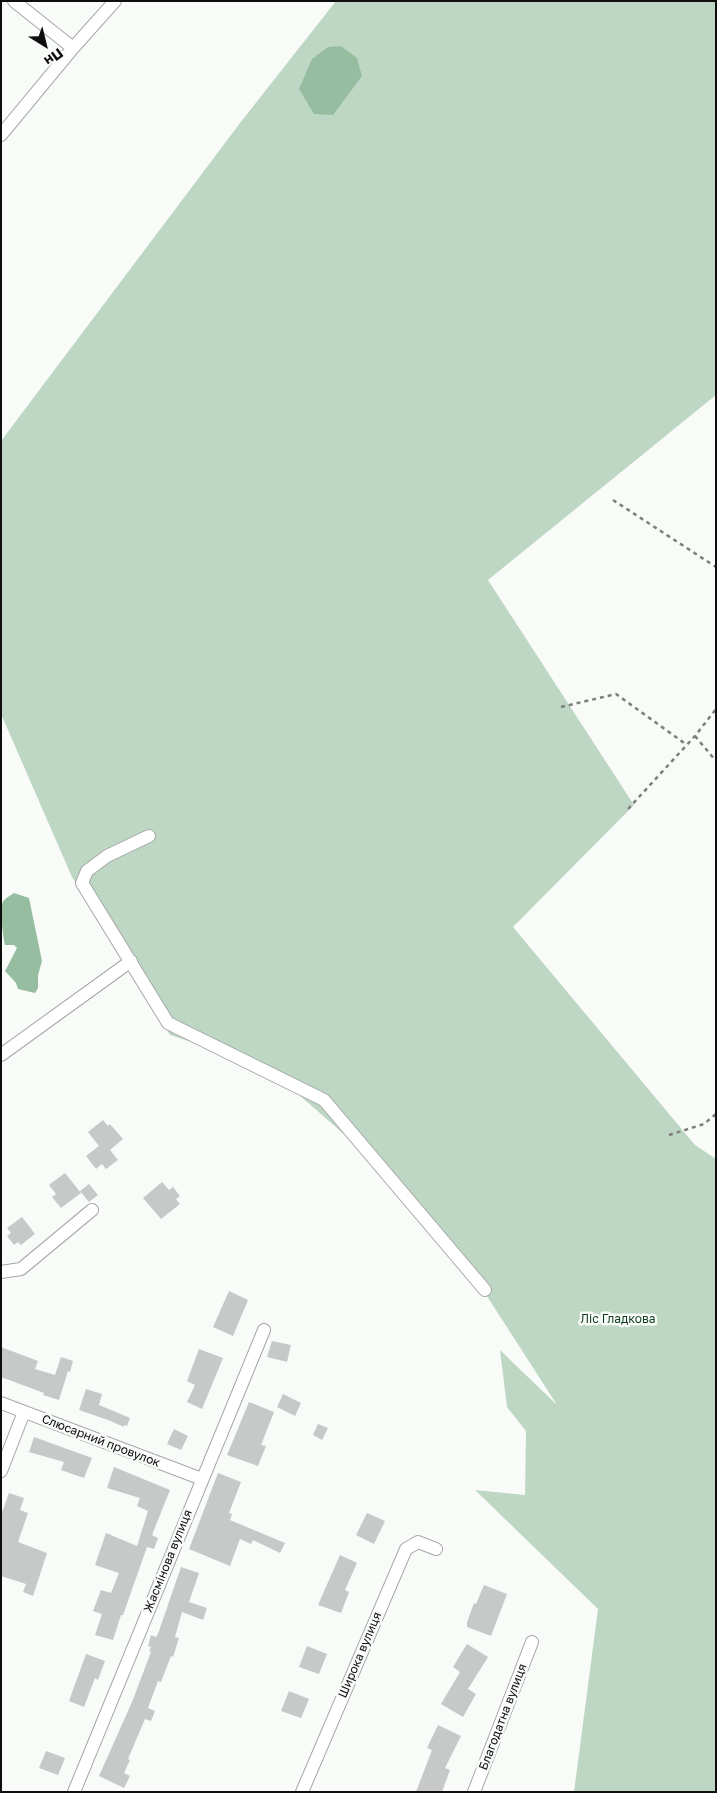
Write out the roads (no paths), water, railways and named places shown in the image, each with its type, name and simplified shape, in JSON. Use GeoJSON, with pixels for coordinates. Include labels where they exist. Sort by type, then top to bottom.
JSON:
{"type":"FeatureCollection","features":[{"type":"Feature","properties":{"kind":"street"},"geometry":{"type":"LineString","coordinates":[[14,1],[73,48]]}},
{"type":"Feature","properties":{"kind":"street"},"geometry":{"type":"LineString","coordinates":[[1,135],[73,48],[115,1]]}},
{"type":"Feature","properties":{"kind":"street"},"geometry":{"type":"LineString","coordinates":[[149,836],[108,856],[87,871],[82,882],[168,1023],[324,1100],[484,1290]]}},
{"type":"Feature","properties":{"kind":"street"},"geometry":{"type":"LineString","coordinates":[[1,1055],[131,961]]}},
{"type":"Feature","properties":{"kind":"street"},"geometry":{"type":"LineString","coordinates":[[1,1272],[21,1269],[92,1210]]}},
{"type":"Feature","properties":{"kind":"street","name":"Жасмінова вулиця"},"geometry":{"type":"LineString","coordinates":[[74,1792],[264,1330]]}},
{"type":"Feature","properties":{"kind":"street","name":"Слюсарний провулок"},"geometry":{"type":"LineString","coordinates":[[1,1403],[202,1479]]}},
{"type":"Feature","properties":{"kind":"street"},"geometry":{"type":"LineString","coordinates":[[1,1472],[24,1412]]}},
{"type":"Feature","properties":{"kind":"street","name":"Широка вулиця"},"geometry":{"type":"LineString","coordinates":[[302,1792],[406,1549],[418,1542],[436,1549]]}},
{"type":"Feature","properties":{"kind":"street","name":"Благодатна вулиця"},"geometry":{"type":"LineString","coordinates":[[474,1792],[532,1642]]}},
{"type":"Feature","properties":{"kind":"park label","name":"Ліс Гладкова"},"geometry":{"type":"Point","coordinates":[618,1319]}}]}
